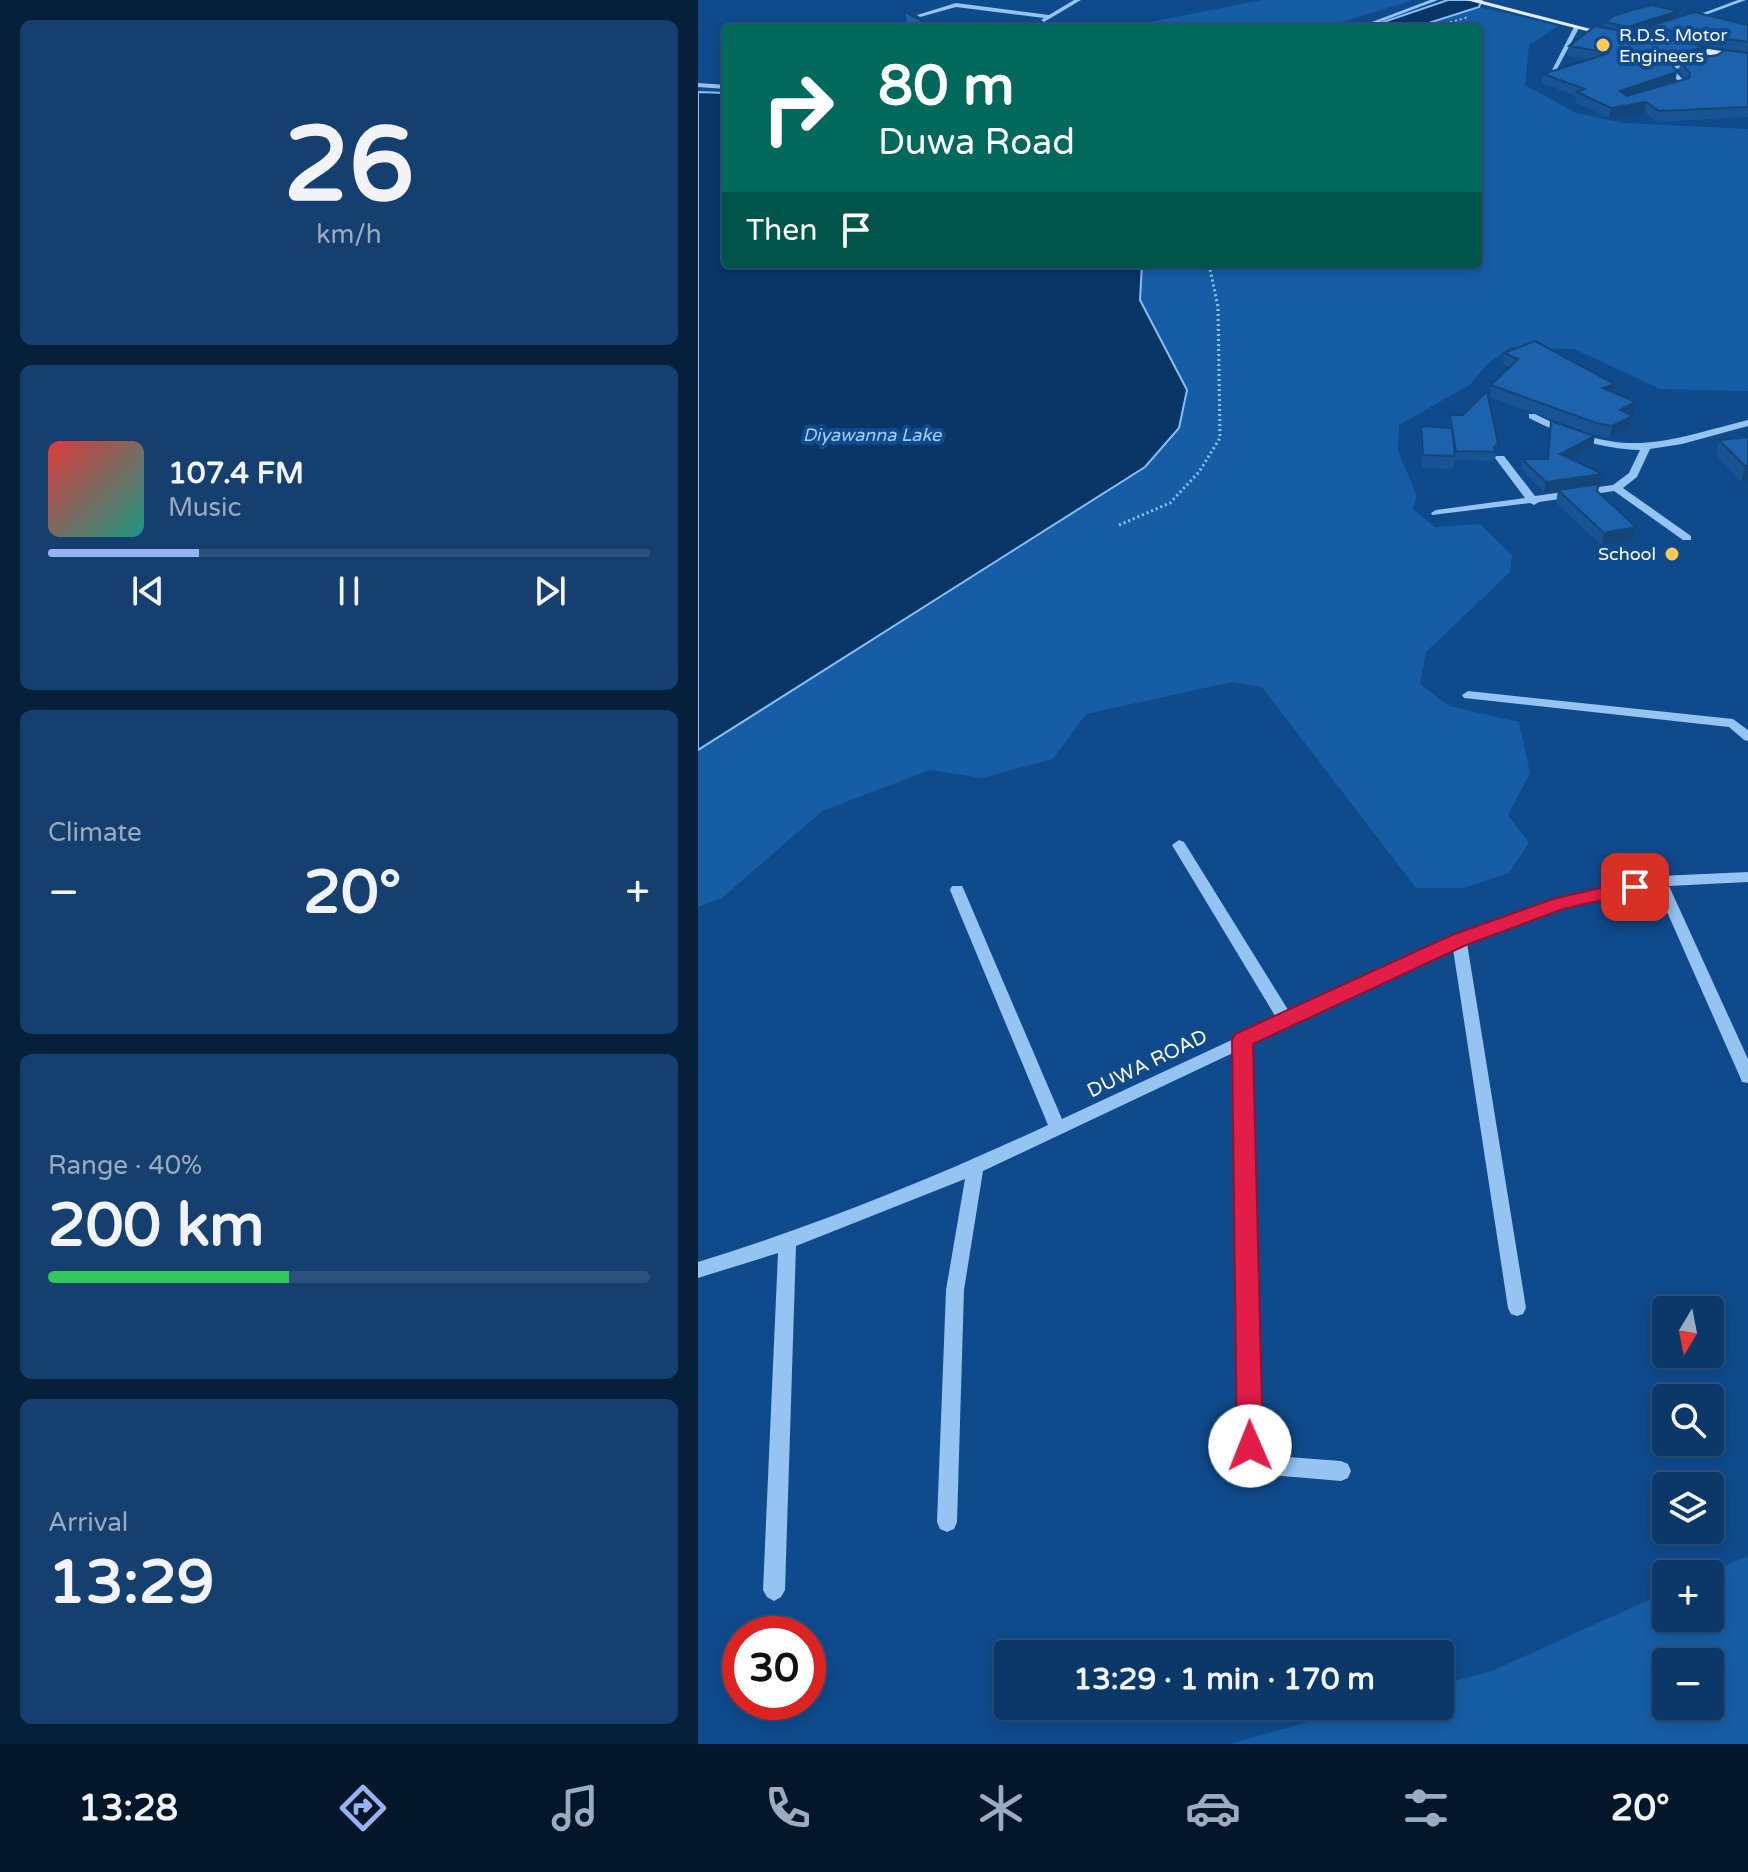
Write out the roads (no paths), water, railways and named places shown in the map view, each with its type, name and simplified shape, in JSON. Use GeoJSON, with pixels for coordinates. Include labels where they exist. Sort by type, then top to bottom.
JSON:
{"type":"FeatureCollection","features":[{"type":"Feature","properties":{"kind":"main road"},"geometry":{"type":"LineString","coordinates":[[1470,0],[1625,38]]}},
{"type":"Feature","properties":{"kind":"main road"},"geometry":{"type":"LineString","coordinates":[[1666,45],[1748,58]]}},
{"type":"Feature","properties":{"kind":"street"},"geometry":{"type":"LineString","coordinates":[[1038,24],[1078,0]]}},
{"type":"Feature","properties":{"kind":"street"},"geometry":{"type":"LineString","coordinates":[[1370,24],[1435,0]]}},
{"type":"Feature","properties":{"kind":"street"},"geometry":{"type":"LineString","coordinates":[[1675,24],[1743,0]]}},
{"type":"Feature","properties":{"kind":"street"},"geometry":{"type":"LineString","coordinates":[[920,15],[956,5],[1051,17]]}},
{"type":"Feature","properties":{"kind":"street"},"geometry":{"type":"LineString","coordinates":[[1553,71],[1576,28]]}},
{"type":"Feature","properties":{"kind":"street"},"geometry":{"type":"LineString","coordinates":[[1712,61],[1721,55]]}},
{"type":"Feature","properties":{"kind":"street"},"geometry":{"type":"LineString","coordinates":[[1665,91],[1684,84],[1668,68],[1702,63]]}},
{"type":"Feature","properties":{"kind":"street"},"geometry":{"type":"LineString","coordinates":[[698,85],[722,87]]}},
{"type":"Feature","properties":{"kind":"street"},"geometry":{"type":"LineString","coordinates":[[1532,416],[1567,436],[1592,442],[1646,447],[1748,423]]}},
{"type":"Feature","properties":{"kind":"street"},"geometry":{"type":"LineString","coordinates":[[1436,513],[1534,502],[1616,488],[1633,475],[1646,447]]}},
{"type":"Feature","properties":{"kind":"street"},"geometry":{"type":"LineString","coordinates":[[1500,458],[1534,502]]}},
{"type":"Feature","properties":{"kind":"street"},"geometry":{"type":"LineString","coordinates":[[1616,488],[1687,538]]}},
{"type":"Feature","properties":{"kind":"street"},"geometry":{"type":"LineString","coordinates":[[1468,695],[1733,723],[1748,737]]}},
{"type":"Feature","properties":{"kind":"street"},"geometry":{"type":"LineString","coordinates":[[1179,845],[1286,1020]]}},
{"type":"Feature","properties":{"kind":"street","name":"DUWA ROAD"},"geometry":{"type":"LineString","coordinates":[[698,1270],[787,1242],[975,1167],[1459,940],[1560,904],[1660,881],[1748,877]]}},
{"type":"Feature","properties":{"kind":"street"},"geometry":{"type":"LineString","coordinates":[[1660,881],[1748,1077]]}},
{"type":"Feature","properties":{"kind":"street"},"geometry":{"type":"LineString","coordinates":[[957,890],[1058,1129]]}},
{"type":"Feature","properties":{"kind":"street"},"geometry":{"type":"LineString","coordinates":[[1459,940],[1517,1308]]}},
{"type":"Feature","properties":{"kind":"street"},"geometry":{"type":"LineString","coordinates":[[1243,1040],[1250,1446],[1270,1465],[1341,1471]]}},
{"type":"Feature","properties":{"kind":"street"},"geometry":{"type":"LineString","coordinates":[[947,1522],[955,1290],[975,1167]]}},
{"type":"Feature","properties":{"kind":"street"},"geometry":{"type":"LineString","coordinates":[[774,1590],[787,1242]]}},
{"type":"Feature","properties":{"kind":"water"},"geometry":{"type":"Polygon","coordinates":[[[1448,0],[1482,0],[1479,7],[1426,24],[1378,24],[1448,0]]]}},
{"type":"Feature","properties":{"kind":"water","name":"Diyawanna Lake"},"geometry":{"type":"Polygon","coordinates":[[[698,92],[722,93],[722,268],[1142,268],[1140,300],[1187,390],[1179,428],[1145,467],[698,750],[698,92]]]}},
{"type":"Feature","properties":{"kind":"place","name":"R.D.S. Motor Engineers"},"geometry":{"type":"Point","coordinates":[1603,45]}},
{"type":"Feature","properties":{"kind":"place","name":"School"},"geometry":{"type":"Point","coordinates":[1672,554]}}]}
